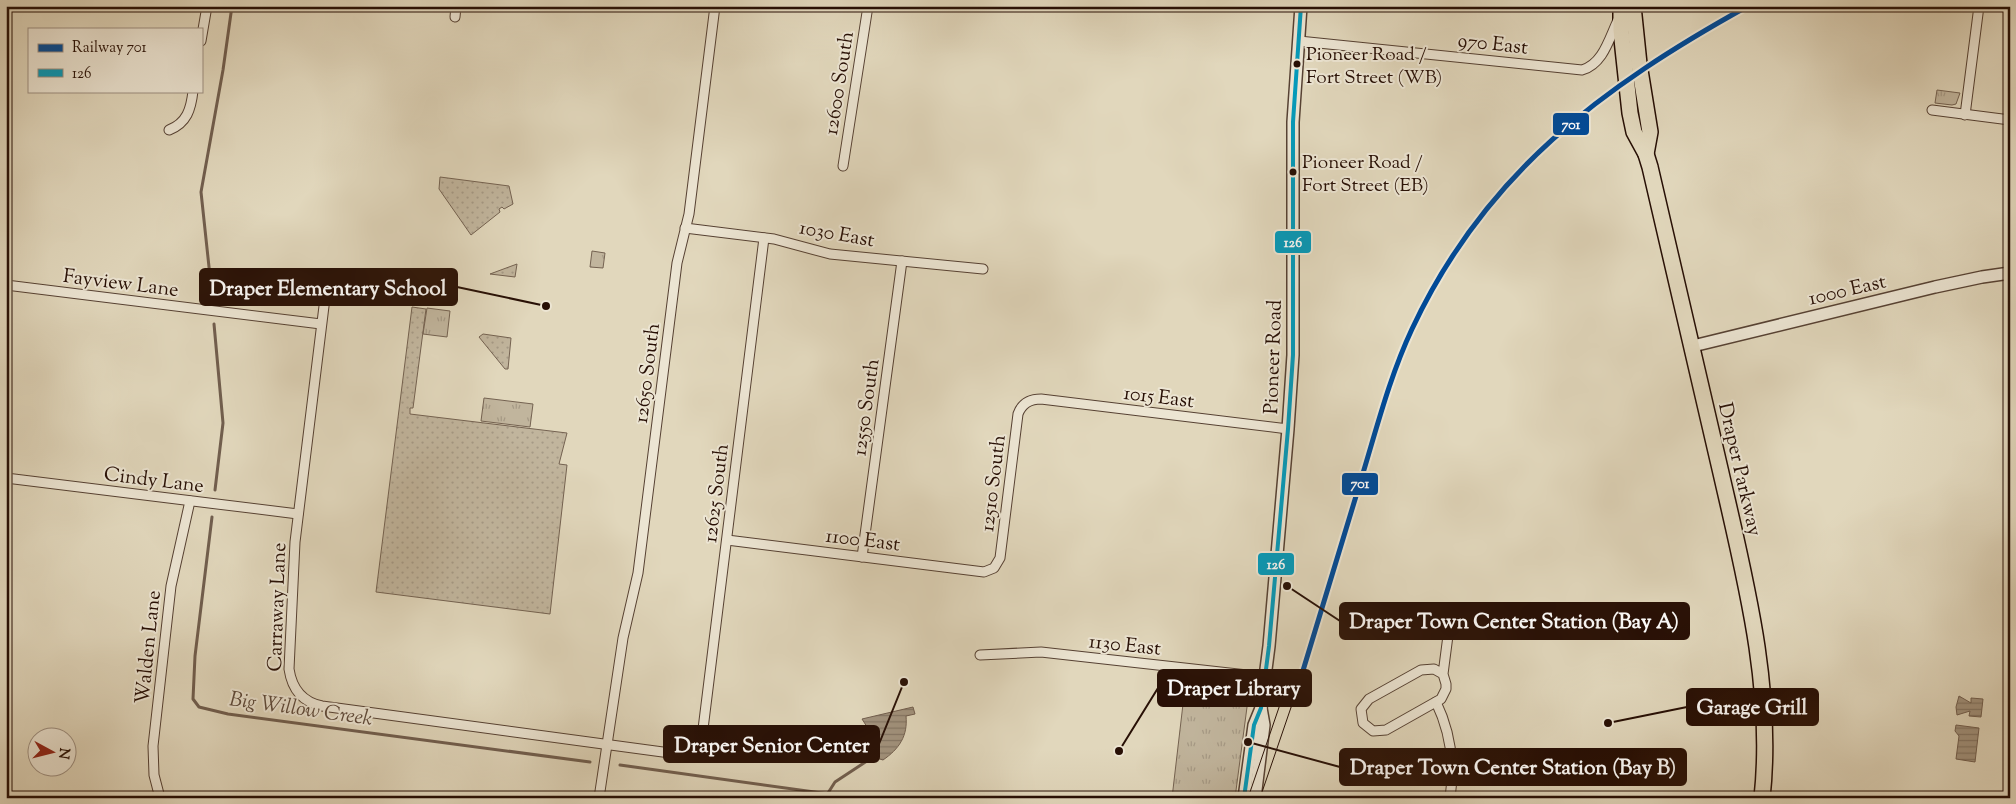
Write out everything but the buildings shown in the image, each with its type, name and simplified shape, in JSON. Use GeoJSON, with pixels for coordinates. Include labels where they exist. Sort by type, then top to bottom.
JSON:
{"type":"FeatureCollection","features":[{"type":"Feature","properties":{"kind":"main road","name":"Draper Parkway"},"geometry":{"type":"LineString","coordinates":[[1625,9],[1621,30],[1630,113],[1634,132],[1646,154],[1693,346],[1732,518],[1757,643],[1764,734],[1762,798]]}},
{"type":"Feature","properties":{"kind":"street"},"geometry":{"type":"LineString","coordinates":[[202,35],[207,6]]}},
{"type":"Feature","properties":{"kind":"street"},"geometry":{"type":"LineString","coordinates":[[455,17],[456,6]]}},
{"type":"Feature","properties":{"kind":"street","name":"12650 South"},"geometry":{"type":"LineString","coordinates":[[599,798],[624,638],[638,573],[677,263],[690,207],[715,6]]}},
{"type":"Feature","properties":{"kind":"street","name":"12600 South"},"geometry":{"type":"LineString","coordinates":[[843,166],[868,6]]}},
{"type":"Feature","properties":{"kind":"street","name":"Pioneer Road"},"geometry":{"type":"LineString","coordinates":[[1244,798],[1254,726],[1261,708],[1265,677],[1288,429],[1293,356],[1293,122],[1301,6]]}},
{"type":"Feature","properties":{"kind":"street"},"geometry":{"type":"LineString","coordinates":[[1965,114],[1979,6]]}},
{"type":"Feature","properties":{"kind":"street","name":"970 East"},"geometry":{"type":"LineString","coordinates":[[1299,41],[1577,70],[1593,65],[1600,58],[1625,9]]}},
{"type":"Feature","properties":{"kind":"street"},"geometry":{"type":"LineString","coordinates":[[169,130],[185,120],[194,92]]}},
{"type":"Feature","properties":{"kind":"street"},"geometry":{"type":"LineString","coordinates":[[1932,110],[2010,120]]}},
{"type":"Feature","properties":{"kind":"street","name":"1030 East"},"geometry":{"type":"LineString","coordinates":[[685,228],[764,238],[830,254],[983,269]]}},
{"type":"Feature","properties":{"kind":"street","name":"12625 South"},"geometry":{"type":"LineString","coordinates":[[694,751],[700,745],[702,737],[764,238]]}},
{"type":"Feature","properties":{"kind":"street","name":"12550 South"},"geometry":{"type":"LineString","coordinates":[[862,557],[902,261]]}},
{"type":"Feature","properties":{"kind":"street","name":"1000 East"},"geometry":{"type":"LineString","coordinates":[[1693,346],[1982,276],[2010,273]]}},
{"type":"Feature","properties":{"kind":"street","name":"Fayview Lane"},"geometry":{"type":"LineString","coordinates":[[6,286],[321,324]]}},
{"type":"Feature","properties":{"kind":"street","name":"Carraway Lane"},"geometry":{"type":"LineString","coordinates":[[324,298],[298,514],[290,669],[292,683],[304,699],[322,706],[680,755],[694,751]]}},
{"type":"Feature","properties":{"kind":"street","name":"1015 East"},"geometry":{"type":"LineString","coordinates":[[1026,402],[1041,399],[1288,429]]}},
{"type":"Feature","properties":{"kind":"street","name":"12510 South"},"geometry":{"type":"LineString","coordinates":[[994,568],[1000,558],[1018,414],[1026,402]]}},
{"type":"Feature","properties":{"kind":"street","name":"Cindy Lane"},"geometry":{"type":"LineString","coordinates":[[6,478],[298,514]]}},
{"type":"Feature","properties":{"kind":"street","name":"Walden Lane"},"geometry":{"type":"LineString","coordinates":[[160,798],[154,775],[154,746],[171,586],[190,501]]}},
{"type":"Feature","properties":{"kind":"street","name":"1100 East"},"geometry":{"type":"LineString","coordinates":[[727,540],[984,572],[994,568]]}},
{"type":"Feature","properties":{"kind":"street"},"geometry":{"type":"LineString","coordinates":[[1443,674],[1434,669],[1421,670],[1369,699],[1361,709],[1360,715],[1367,728],[1379,732],[1436,702],[1444,694],[1446,684],[1443,674],[1449,628]]}},
{"type":"Feature","properties":{"kind":"street","name":"1130 East"},"geometry":{"type":"LineString","coordinates":[[980,655],[1041,652],[1265,677]]}},
{"type":"Feature","properties":{"kind":"street"},"geometry":{"type":"LineString","coordinates":[[1436,702],[1443,718],[1451,749],[1453,765],[1450,798]]}},
{"type":"Feature","properties":{"kind":"street","name":"Pioneer Road"},"geometry":{"type":"LineString","coordinates":[[1255,798],[1264,725],[1261,708]]}},
{"type":"Feature","properties":{"kind":"green space"},"geometry":{"type":"Polygon","coordinates":[[[1937,90],[1960,93],[1956,104],[1935,103],[1937,90]]]}},
{"type":"Feature","properties":{"kind":"green space"},"geometry":{"type":"Polygon","coordinates":[[[440,177],[509,186],[513,204],[504,209],[502,207],[499,209],[500,212],[471,235],[439,189],[440,177]]]}},
{"type":"Feature","properties":{"kind":"green space"},"geometry":{"type":"Polygon","coordinates":[[[592,251],[605,253],[603,268],[590,267],[592,251]]]}},
{"type":"Feature","properties":{"kind":"green space"},"geometry":{"type":"Polygon","coordinates":[[[517,264],[515,277],[490,274],[517,264]]]}},
{"type":"Feature","properties":{"kind":"green space"},"geometry":{"type":"Polygon","coordinates":[[[412,307],[426,309],[413,408],[410,408],[410,414],[567,433],[559,464],[567,465],[550,614],[376,592],[412,307]]]}},
{"type":"Feature","properties":{"kind":"green space"},"geometry":{"type":"Polygon","coordinates":[[[427,308],[450,311],[447,337],[423,334],[427,308]]]}},
{"type":"Feature","properties":{"kind":"green space"},"geometry":{"type":"Polygon","coordinates":[[[483,334],[511,338],[508,369],[505,369],[479,337],[483,334]]]}},
{"type":"Feature","properties":{"kind":"green space"},"geometry":{"type":"Polygon","coordinates":[[[484,398],[533,404],[530,427],[481,421],[484,398]]]}},
{"type":"Feature","properties":{"kind":"green space"},"geometry":{"type":"Polygon","coordinates":[[[1188,681],[1245,687],[1249,692],[1235,798],[1172,798],[1185,687],[1188,681]]]}},
{"type":"Feature","properties":{"kind":"shaded area"},"geometry":{"type":"Polygon","coordinates":[[[1959,696],[1971,703],[1971,698],[1983,699],[1981,717],[1969,716],[1970,711],[1957,715],[1956,707],[1959,696]]]}},
{"type":"Feature","properties":{"kind":"shaded area"},"geometry":{"type":"Polygon","coordinates":[[[913,707],[915,714],[906,716],[906,730],[898,747],[883,760],[873,757],[870,751],[876,741],[862,719],[913,707]]]}},
{"type":"Feature","properties":{"kind":"shaded area"},"geometry":{"type":"Polygon","coordinates":[[[1956,725],[1979,728],[1975,762],[1956,759],[1959,736],[1955,731],[1956,725]]]}},
{"type":"Feature","properties":{"kind":"waterway","name":"Big Willow Creek"},"geometry":{"type":"LineString","coordinates":[[212,295],[201,192],[223,70],[232,6]]}},
{"type":"Feature","properties":{"kind":"waterway","name":"Big Willow Creek"},"geometry":{"type":"LineString","coordinates":[[214,324],[223,423],[215,490]]}},
{"type":"Feature","properties":{"kind":"waterway","name":"Big Willow Creek"},"geometry":{"type":"LineString","coordinates":[[212,517],[195,656],[193,699],[199,707],[228,714],[590,762]]}},
{"type":"Feature","properties":{"kind":"waterway"},"geometry":{"type":"LineString","coordinates":[[828,793],[835,782],[873,757]]}},
{"type":"Feature","properties":{"kind":"waterway","name":"Big Willow Creek"},"geometry":{"type":"LineString","coordinates":[[620,765],[858,798]]}},
{"type":"Feature","properties":{"kind":"tram line"},"geometry":{"type":"LineString","coordinates":[[1248,798],[1287,684]]}},
{"type":"Feature","properties":{"kind":"tram line"},"geometry":{"type":"LineString","coordinates":[[1260,798],[1298,687]]}},
{"type":"Feature","properties":{"kind":"rail line","name":"701"},"geometry":{"type":"LineString","coordinates":[[1298,687],[1390,386],[1412,329],[1441,274],[1475,224],[1512,180],[1553,139],[1597,103],[1644,69],[1748,6]]}},
{"type":"Feature","properties":{"kind":"transit line","name":"126"},"geometry":{"type":"LineString","coordinates":[[1244,798],[1254,725],[1261,708],[1269,646],[1288,429],[1293,355],[1293,122],[1301,6]]}},
{"type":"Feature","properties":{"kind":"place","name":"Pioneer Road / Fort Street (WB)"},"geometry":{"type":"Point","coordinates":[1297,64]}},
{"type":"Feature","properties":{"kind":"place","name":"Pioneer Road / Fort Street (EB)"},"geometry":{"type":"Point","coordinates":[1293,172]}},
{"type":"Feature","properties":{"kind":"place","name":"Draper Elementary School"},"geometry":{"type":"Point","coordinates":[546,306]}},
{"type":"Feature","properties":{"kind":"place","name":"Draper Town Center Station (Bay A)"},"geometry":{"type":"Point","coordinates":[1287,586]}},
{"type":"Feature","properties":{"kind":"place","name":"Draper Senior Center"},"geometry":{"type":"Point","coordinates":[904,682]}},
{"type":"Feature","properties":{"kind":"place","name":"Garage Grill"},"geometry":{"type":"Point","coordinates":[1608,723]}},
{"type":"Feature","properties":{"kind":"place","name":"Draper Town Center Station (Bay B)"},"geometry":{"type":"Point","coordinates":[1248,742]}},
{"type":"Feature","properties":{"kind":"place","name":"Draper Library"},"geometry":{"type":"Point","coordinates":[1119,751]}}]}
